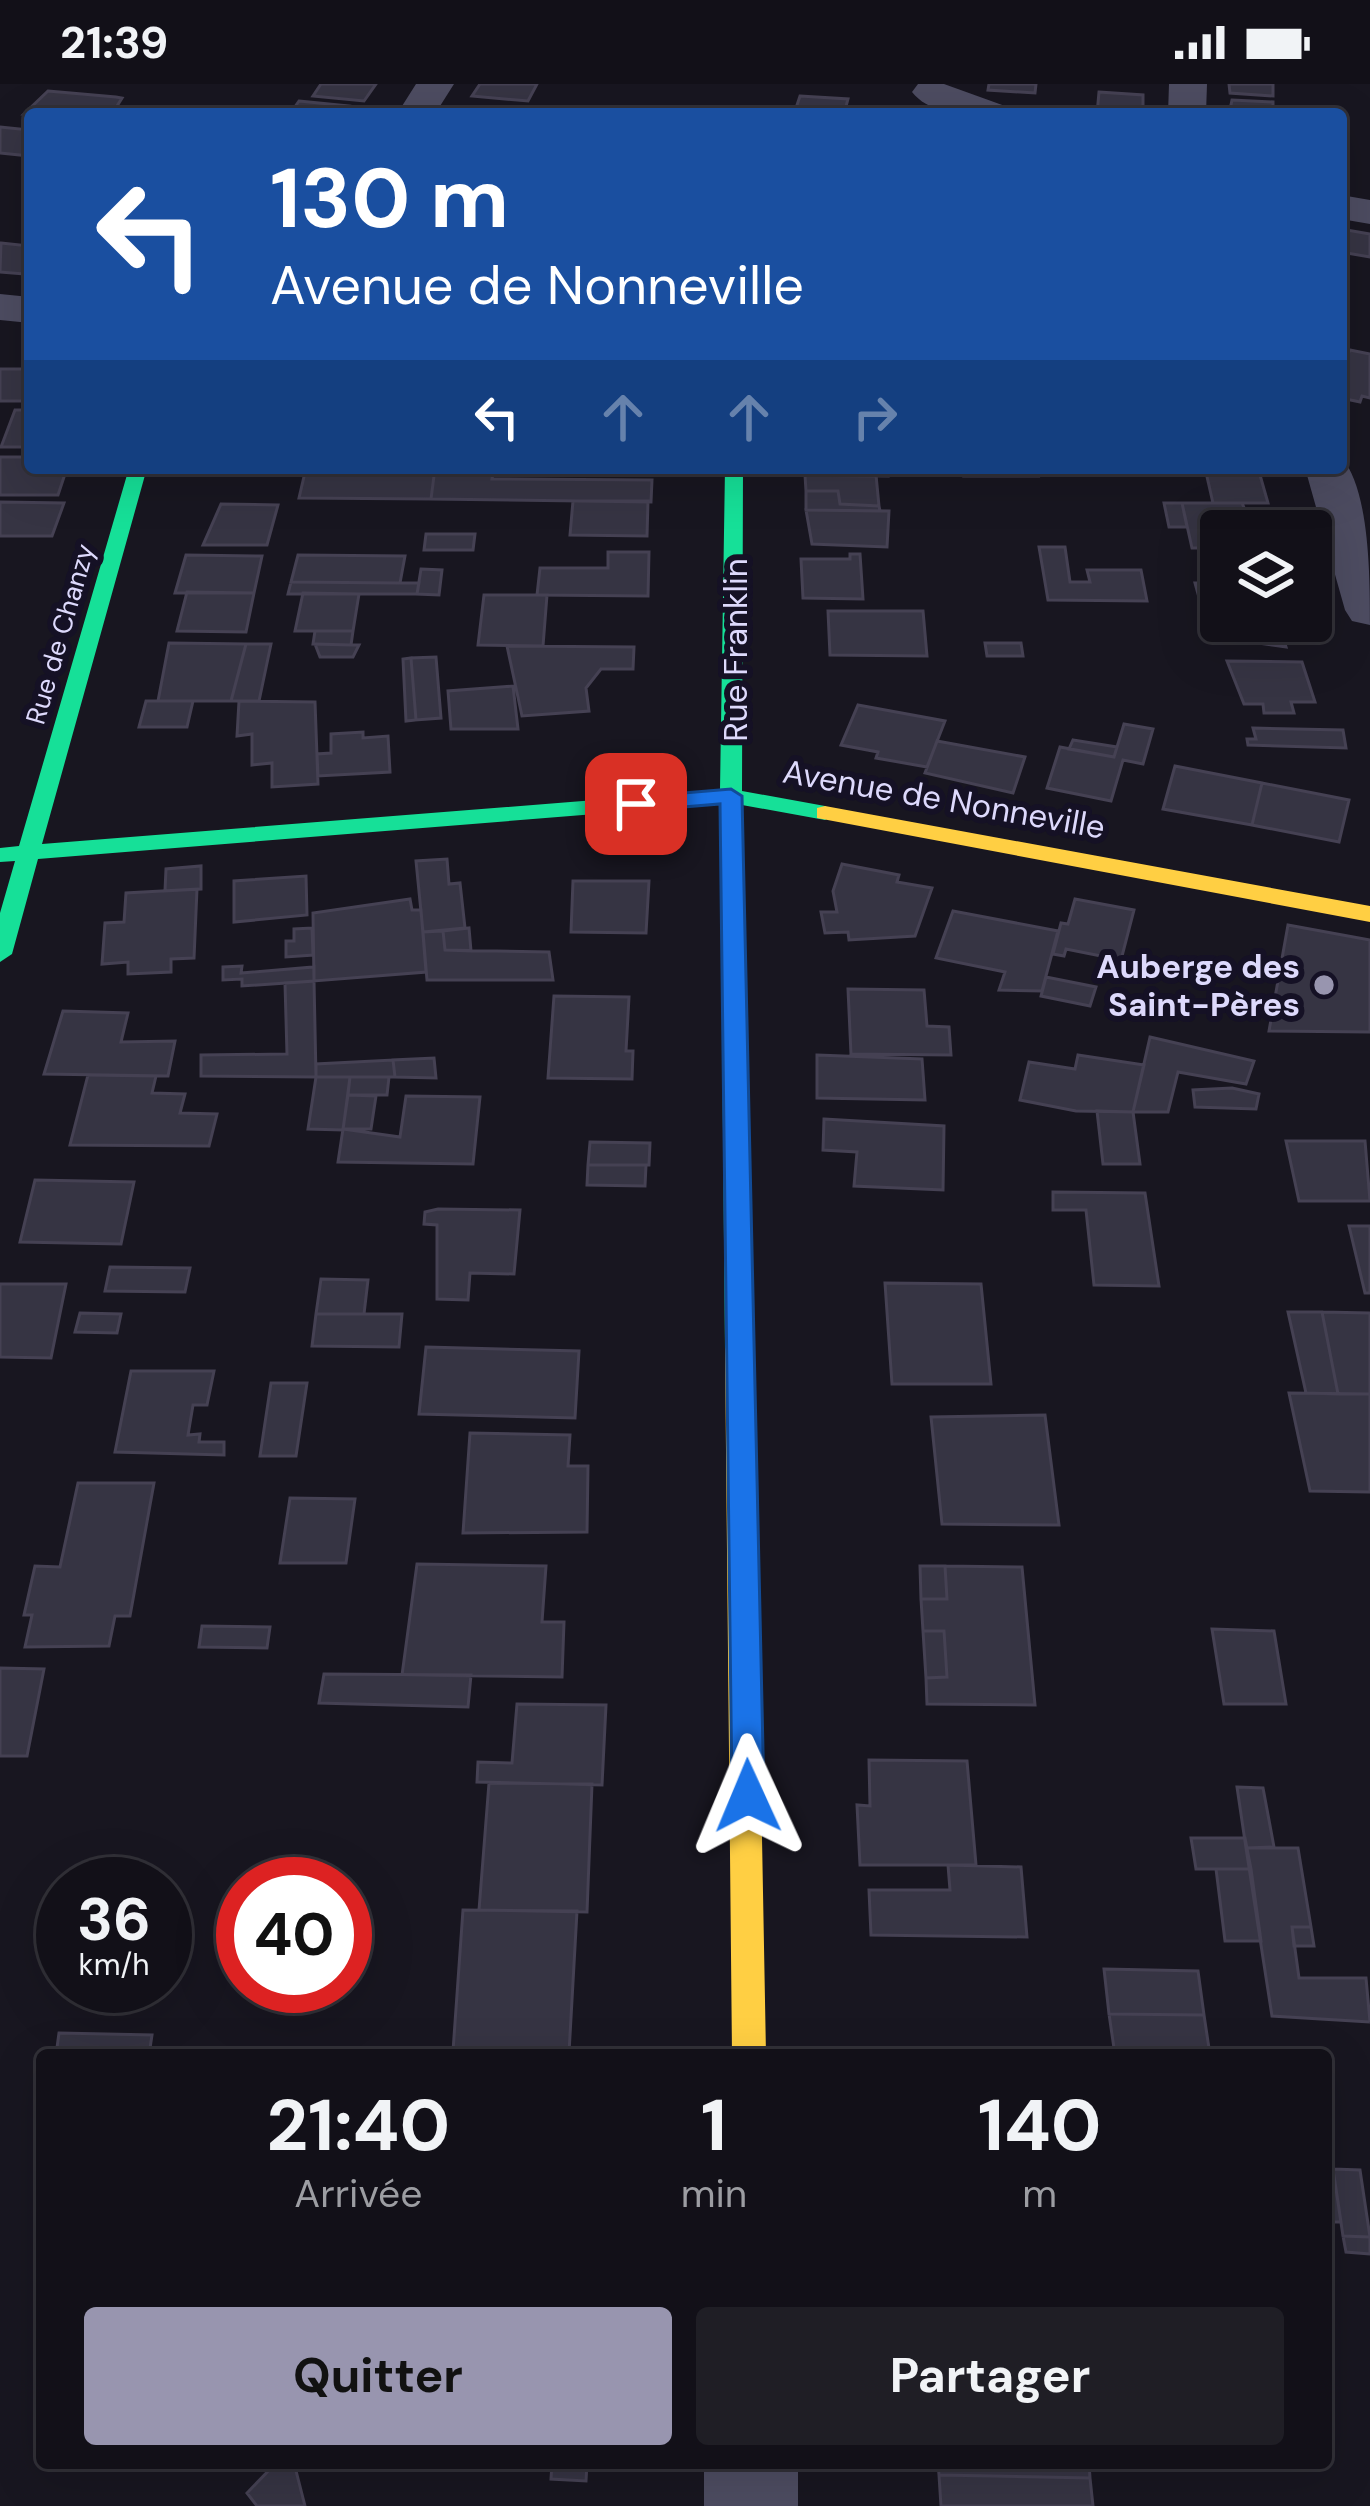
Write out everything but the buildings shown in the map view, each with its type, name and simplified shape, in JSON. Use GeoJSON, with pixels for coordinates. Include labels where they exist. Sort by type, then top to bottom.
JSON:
{"type":"FeatureCollection","features":[{"type":"Feature","properties":{"kind":"street"},"geometry":{"type":"LineString","coordinates":[[931,97],[970,108]]}},
{"type":"Feature","properties":{"kind":"street","name":"Rue de Chanzy"},"geometry":{"type":"LineString","coordinates":[[0,954],[136,474]]}},
{"type":"Feature","properties":{"kind":"street","name":"Rue Franklin"},"geometry":{"type":"LineString","coordinates":[[734,474],[731,796],[749,2049]]}},
{"type":"Feature","properties":{"kind":"street"},"geometry":{"type":"LineString","coordinates":[[1330,474],[1370,610]]}},
{"type":"Feature","properties":{"kind":"street","name":"Avenue de Nonneville"},"geometry":{"type":"LineString","coordinates":[[0,855],[731,796],[1370,914]]}},
{"type":"Feature","properties":{"kind":"street"},"geometry":{"type":"LineString","coordinates":[[751,2469],[751,2506]]}},
{"type":"Feature","properties":{"kind":"traffic: fast"},"geometry":{"type":"LineString","coordinates":[[0,954],[136,474]]}},
{"type":"Feature","properties":{"kind":"traffic: fast"},"geometry":{"type":"LineString","coordinates":[[734,474],[731,796],[739,1349]]}},
{"type":"Feature","properties":{"kind":"traffic: fast"},"geometry":{"type":"LineString","coordinates":[[0,855],[731,796],[825,813]]}},
{"type":"Feature","properties":{"kind":"traffic: slow"},"geometry":{"type":"LineString","coordinates":[[825,813],[1370,914]]}},
{"type":"Feature","properties":{"kind":"traffic: slow"},"geometry":{"type":"LineString","coordinates":[[739,1349],[749,2049]]}},
{"type":"Feature","properties":{"kind":"place","name":"Auberge des Saint-Pères"},"geometry":{"type":"Point","coordinates":[1324,985]}},
{"type":"Feature","properties":{"kind":"route"},"geometry":{"type":"LineString","coordinates":[[636,804],[731,796],[748,1796]]}}]}
